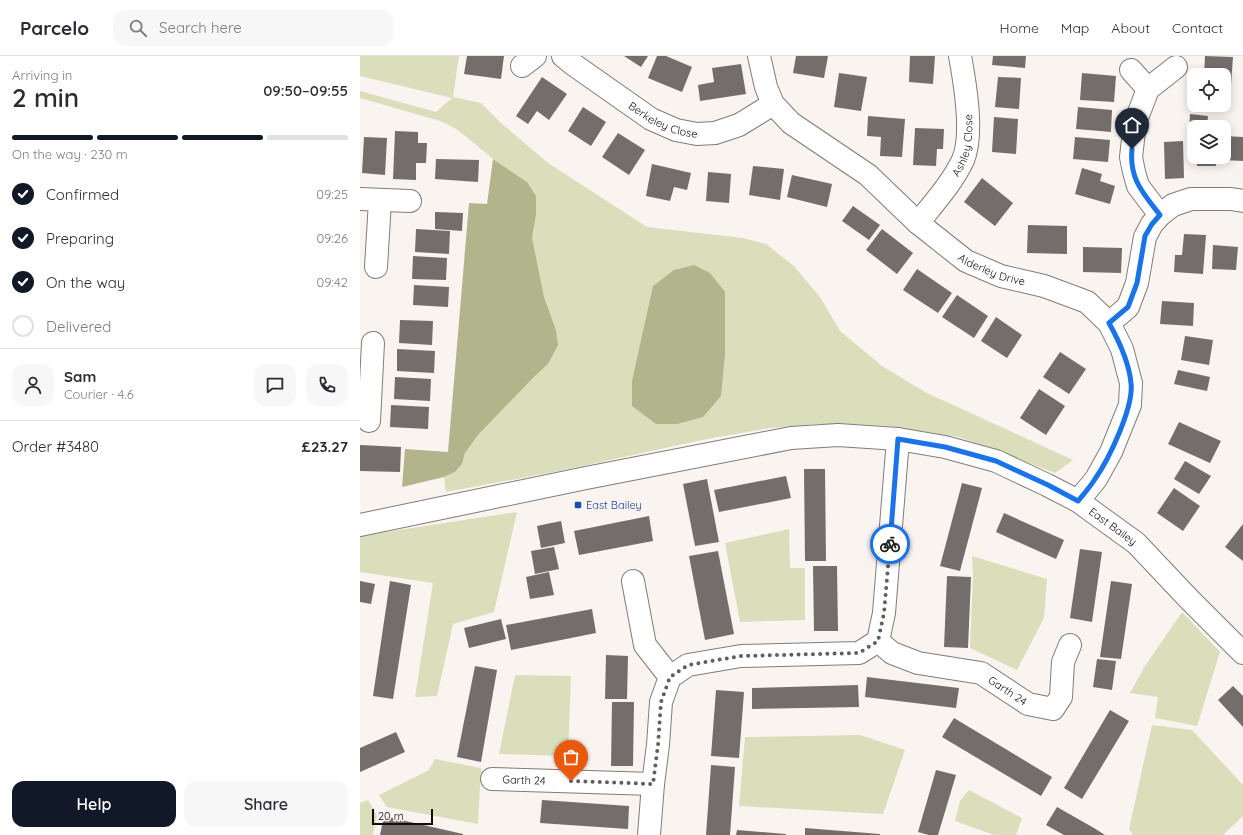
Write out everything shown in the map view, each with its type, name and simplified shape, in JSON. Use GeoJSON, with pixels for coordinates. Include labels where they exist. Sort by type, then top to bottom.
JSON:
{"type":"FeatureCollection","features":[{"type":"Feature","properties":{"kind":"street","name":"Berkeley Close"},"geometry":{"type":"LineString","coordinates":[[563,56],[651,119],[676,130],[697,134],[715,133],[739,125],[773,104]]}},
{"type":"Feature","properties":{"kind":"street","name":"Alderley Drive"},"geometry":{"type":"LineString","coordinates":[[759,56],[766,87],[773,104],[792,123],[868,175],[918,223],[966,261],[1000,276],[1044,286],[1087,302],[1109,323],[1122,349],[1131,383],[1130,405],[1111,452],[1096,479],[1078,501]]}},
{"type":"Feature","properties":{"kind":"street","name":"Ashley Close"},"geometry":{"type":"LineString","coordinates":[[918,223],[945,191],[963,159],[967,140],[967,96],[960,56]]}},
{"type":"Feature","properties":{"kind":"street"},"geometry":{"type":"LineString","coordinates":[[1160,215],[1138,186],[1134,172],[1131,157],[1134,123],[1148,89],[1176,68]]}},
{"type":"Feature","properties":{"kind":"street"},"geometry":{"type":"LineString","coordinates":[[1132,70],[1148,89]]}},
{"type":"Feature","properties":{"kind":"street"},"geometry":{"type":"LineString","coordinates":[[1109,323],[1128,307],[1137,283],[1145,236],[1152,224],[1160,215],[1173,205],[1191,199],[1231,199],[1243,201]]}},
{"type":"Feature","properties":{"kind":"street"},"geometry":{"type":"LineString","coordinates":[[376,267],[370,200],[410,201]]}},
{"type":"Feature","properties":{"kind":"street"},"geometry":{"type":"LineString","coordinates":[[369,421],[365,394],[373,343]]}},
{"type":"Feature","properties":{"kind":"street","name":"East Bailey"},"geometry":{"type":"LineString","coordinates":[[360,525],[586,478],[791,438],[838,436],[898,439],[945,447],[996,461],[1048,485],[1078,501],[1136,543],[1243,653]]}},
{"type":"Feature","properties":{"kind":"street"},"geometry":{"type":"LineString","coordinates":[[649,835],[661,702],[670,677],[688,665],[741,656],[859,653],[878,641],[884,613],[898,439]]}},
{"type":"Feature","properties":{"kind":"street"},"geometry":{"type":"LineString","coordinates":[[633,581],[645,644],[670,677]]}},
{"type":"Feature","properties":{"kind":"street","name":"Garth 24"},"geometry":{"type":"LineString","coordinates":[[878,641],[892,653],[918,663],[981,673],[1028,704],[1053,709],[1061,697],[1063,662],[1070,645]]}},
{"type":"Feature","properties":{"kind":"street","name":"Garth 24"},"geometry":{"type":"LineString","coordinates":[[492,779],[653,784]]}},
{"type":"Feature","properties":{"kind":"green space"},"geometry":{"type":"Polygon","coordinates":[[[360,56],[459,56],[453,97],[481,103],[501,123],[548,163],[647,227],[743,238],[766,244],[794,266],[820,297],[840,331],[882,366],[925,392],[1073,460],[1055,473],[959,437],[887,426],[818,424],[770,428],[707,439],[559,471],[446,492],[444,477],[455,472],[462,464],[465,453],[478,435],[548,364],[556,330],[544,297],[535,257],[532,238],[536,215],[527,182],[493,159],[459,131],[440,121],[360,98],[360,91],[436,112],[452,98],[360,76],[360,56]]]}},
{"type":"Feature","properties":{"kind":"green space"},"geometry":{"type":"Polygon","coordinates":[[[493,159],[527,182],[536,196],[536,215],[532,238],[544,297],[556,330],[558,345],[548,364],[478,435],[465,453],[462,464],[455,472],[444,477],[402,487],[405,449],[448,452],[469,203],[487,204],[493,159]]]}},
{"type":"Feature","properties":{"kind":"green space"},"geometry":{"type":"Polygon","coordinates":[[[694,265],[710,273],[725,292],[725,354],[721,396],[703,417],[677,424],[656,424],[632,406],[632,381],[653,286],[674,270],[694,265]]]}},
{"type":"Feature","properties":{"kind":"green space"},"geometry":{"type":"Polygon","coordinates":[[[517,512],[494,612],[453,624],[437,696],[415,697],[433,583],[360,572],[360,536],[517,512]]]}},
{"type":"Feature","properties":{"kind":"green space"},"geometry":{"type":"Polygon","coordinates":[[[789,529],[790,568],[805,568],[805,620],[740,622],[725,543],[789,529]]]}},
{"type":"Feature","properties":{"kind":"green space"},"geometry":{"type":"Polygon","coordinates":[[[972,556],[1047,579],[1044,618],[1017,670],[970,648],[973,575],[972,556]]]}},
{"type":"Feature","properties":{"kind":"green space"},"geometry":{"type":"Polygon","coordinates":[[[1182,612],[1220,652],[1197,726],[1155,718],[1158,697],[1130,693],[1145,666],[1182,612]]]}},
{"type":"Feature","properties":{"kind":"green space"},"geometry":{"type":"Polygon","coordinates":[[[515,675],[571,676],[568,756],[499,754],[515,675]]]}},
{"type":"Feature","properties":{"kind":"green space"},"geometry":{"type":"Polygon","coordinates":[[[1152,725],[1192,730],[1243,785],[1243,816],[1223,835],[1133,835],[1129,829],[1152,725]]]}},
{"type":"Feature","properties":{"kind":"green space"},"geometry":{"type":"Polygon","coordinates":[[[860,735],[905,750],[883,814],[739,806],[745,737],[860,735]]]}},
{"type":"Feature","properties":{"kind":"green space"},"geometry":{"type":"Polygon","coordinates":[[[435,759],[481,768],[478,824],[387,807],[379,795],[429,770],[435,759]]]}},
{"type":"Feature","properties":{"kind":"green space"},"geometry":{"type":"Polygon","coordinates":[[[969,790],[1022,818],[1016,835],[994,835],[955,821],[960,801],[969,790]]]}},
{"type":"Feature","properties":{"kind":"green space"},"geometry":{"type":"Polygon","coordinates":[[[368,800],[377,816],[373,835],[360,835],[360,803],[368,800]]]}},
{"type":"Feature","properties":{"kind":"building"},"geometry":{"type":"Polygon","coordinates":[[[467,56],[504,56],[501,79],[464,74],[467,56]]]}},
{"type":"Feature","properties":{"kind":"building"},"geometry":{"type":"Polygon","coordinates":[[[624,56],[648,56],[641,67],[624,56]]]}},
{"type":"Feature","properties":{"kind":"building"},"geometry":{"type":"Polygon","coordinates":[[[657,56],[666,56],[692,67],[682,92],[648,78],[657,56]]]}},
{"type":"Feature","properties":{"kind":"building"},"geometry":{"type":"Polygon","coordinates":[[[796,56],[828,56],[824,78],[793,73],[796,56]]]}},
{"type":"Feature","properties":{"kind":"building"},"geometry":{"type":"Polygon","coordinates":[[[910,56],[935,56],[933,84],[909,82],[910,56]]]}},
{"type":"Feature","properties":{"kind":"building"},"geometry":{"type":"Polygon","coordinates":[[[993,56],[1026,56],[1025,68],[992,65],[993,56]]]}},
{"type":"Feature","properties":{"kind":"building"},"geometry":{"type":"Polygon","coordinates":[[[1205,56],[1233,57],[1231,85],[1231,68],[1204,68],[1205,56]]]}},
{"type":"Feature","properties":{"kind":"building"},"geometry":{"type":"Polygon","coordinates":[[[741,64],[746,94],[700,101],[698,85],[714,82],[712,68],[741,64]]]}},
{"type":"Feature","properties":{"kind":"building"},"geometry":{"type":"Polygon","coordinates":[[[839,73],[867,77],[861,111],[834,107],[839,73]]]}},
{"type":"Feature","properties":{"kind":"building"},"geometry":{"type":"Polygon","coordinates":[[[1082,73],[1116,76],[1114,102],[1080,100],[1082,73]]]}},
{"type":"Feature","properties":{"kind":"building"},"geometry":{"type":"Polygon","coordinates":[[[542,77],[567,94],[549,120],[537,111],[528,124],[516,116],[542,77]]]}},
{"type":"Feature","properties":{"kind":"building"},"geometry":{"type":"Polygon","coordinates":[[[998,77],[1021,78],[1019,109],[995,107],[998,77]]]}},
{"type":"Feature","properties":{"kind":"building"},"geometry":{"type":"Polygon","coordinates":[[[583,107],[606,122],[591,146],[568,131],[583,107]]]}},
{"type":"Feature","properties":{"kind":"building"},"geometry":{"type":"Polygon","coordinates":[[[1078,107],[1112,110],[1111,132],[1076,129],[1078,107]]]}},
{"type":"Feature","properties":{"kind":"building"},"geometry":{"type":"Polygon","coordinates":[[[1190,114],[1208,116],[1208,120],[1190,120],[1190,114]]]}},
{"type":"Feature","properties":{"kind":"building"},"geometry":{"type":"Polygon","coordinates":[[[868,116],[905,119],[902,157],[880,156],[881,137],[867,136],[868,116]]]}},
{"type":"Feature","properties":{"kind":"building"},"geometry":{"type":"Polygon","coordinates":[[[994,117],[1018,119],[1016,154],[992,152],[994,117]]]}},
{"type":"Feature","properties":{"kind":"building"},"geometry":{"type":"Polygon","coordinates":[[[915,128],[944,129],[943,149],[937,149],[936,166],[913,165],[915,128]]]}},
{"type":"Feature","properties":{"kind":"building"},"geometry":{"type":"Polygon","coordinates":[[[395,131],[418,132],[418,143],[427,143],[426,163],[416,163],[416,180],[393,179],[395,131]]]}},
{"type":"Feature","properties":{"kind":"building"},"geometry":{"type":"Polygon","coordinates":[[[618,133],[645,150],[629,175],[602,157],[618,133]]]}},
{"type":"Feature","properties":{"kind":"building"},"geometry":{"type":"Polygon","coordinates":[[[1231,136],[1243,137],[1243,161],[1231,160],[1231,136]]]}},
{"type":"Feature","properties":{"kind":"building"},"geometry":{"type":"Polygon","coordinates":[[[364,137],[387,138],[385,175],[362,173],[364,137]]]}},
{"type":"Feature","properties":{"kind":"building"},"geometry":{"type":"Polygon","coordinates":[[[1075,137],[1110,140],[1108,162],[1073,159],[1075,137]]]}},
{"type":"Feature","properties":{"kind":"building"},"geometry":{"type":"Polygon","coordinates":[[[1183,141],[1184,178],[1165,179],[1164,142],[1183,141]]]}},
{"type":"Feature","properties":{"kind":"building"},"geometry":{"type":"Polygon","coordinates":[[[436,159],[479,160],[478,182],[435,179],[436,159]]]}},
{"type":"Feature","properties":{"kind":"building"},"geometry":{"type":"Polygon","coordinates":[[[652,164],[691,173],[687,190],[674,187],[670,201],[646,196],[652,164]]]}},
{"type":"Feature","properties":{"kind":"building"},"geometry":{"type":"Polygon","coordinates":[[[1197,164],[1216,164],[1216,166],[1197,166],[1197,164]]]}},
{"type":"Feature","properties":{"kind":"building"},"geometry":{"type":"Polygon","coordinates":[[[753,166],[784,169],[780,200],[749,195],[753,166]]]}},
{"type":"Feature","properties":{"kind":"building"},"geometry":{"type":"Polygon","coordinates":[[[1082,168],[1102,174],[1100,181],[1115,186],[1110,204],[1075,194],[1082,168]]]}},
{"type":"Feature","properties":{"kind":"building"},"geometry":{"type":"Polygon","coordinates":[[[708,172],[731,174],[729,203],[706,201],[708,172]]]}},
{"type":"Feature","properties":{"kind":"building"},"geometry":{"type":"Polygon","coordinates":[[[792,175],[832,184],[827,207],[787,197],[792,175]]]}},
{"type":"Feature","properties":{"kind":"building"},"geometry":{"type":"Polygon","coordinates":[[[982,178],[1013,203],[995,226],[964,202],[982,178]]]}},
{"type":"Feature","properties":{"kind":"building"},"geometry":{"type":"Polygon","coordinates":[[[853,206],[880,225],[869,240],[842,221],[853,206]]]}},
{"type":"Feature","properties":{"kind":"building"},"geometry":{"type":"Polygon","coordinates":[[[435,212],[463,213],[462,231],[435,229],[435,212]]]}},
{"type":"Feature","properties":{"kind":"building"},"geometry":{"type":"Polygon","coordinates":[[[1028,225],[1067,226],[1067,254],[1027,253],[1028,225]]]}},
{"type":"Feature","properties":{"kind":"building"},"geometry":{"type":"Polygon","coordinates":[[[416,229],[450,231],[449,254],[415,252],[416,229]]]}},
{"type":"Feature","properties":{"kind":"building"},"geometry":{"type":"Polygon","coordinates":[[[882,229],[913,253],[897,274],[866,250],[882,229]]]}},
{"type":"Feature","properties":{"kind":"building"},"geometry":{"type":"Polygon","coordinates":[[[1184,234],[1206,235],[1203,274],[1174,272],[1175,255],[1182,255],[1184,234]]]}},
{"type":"Feature","properties":{"kind":"building"},"geometry":{"type":"Polygon","coordinates":[[[1213,245],[1238,247],[1236,270],[1212,269],[1213,245]]]}},
{"type":"Feature","properties":{"kind":"building"},"geometry":{"type":"Polygon","coordinates":[[[1083,247],[1122,248],[1121,273],[1083,272],[1083,247]]]}},
{"type":"Feature","properties":{"kind":"building"},"geometry":{"type":"Polygon","coordinates":[[[413,256],[447,258],[446,280],[412,279],[413,256]]]}},
{"type":"Feature","properties":{"kind":"building"},"geometry":{"type":"Polygon","coordinates":[[[917,269],[952,293],[938,313],[903,290],[917,269]]]}},
{"type":"Feature","properties":{"kind":"building"},"geometry":{"type":"Polygon","coordinates":[[[414,285],[449,287],[448,307],[413,305],[414,285]]]}},
{"type":"Feature","properties":{"kind":"building"},"geometry":{"type":"Polygon","coordinates":[[[957,295],[988,316],[974,338],[942,317],[957,295]]]}},
{"type":"Feature","properties":{"kind":"building"},"geometry":{"type":"Polygon","coordinates":[[[1162,301],[1194,303],[1193,326],[1160,324],[1162,301]]]}},
{"type":"Feature","properties":{"kind":"building"},"geometry":{"type":"Polygon","coordinates":[[[996,317],[1022,335],[1007,358],[981,341],[996,317]]]}},
{"type":"Feature","properties":{"kind":"building"},"geometry":{"type":"Polygon","coordinates":[[[400,320],[433,321],[432,345],[399,343],[400,320]]]}},
{"type":"Feature","properties":{"kind":"building"},"geometry":{"type":"Polygon","coordinates":[[[1185,336],[1213,340],[1209,365],[1181,360],[1185,336]]]}},
{"type":"Feature","properties":{"kind":"building"},"geometry":{"type":"Polygon","coordinates":[[[397,349],[435,351],[434,373],[397,371],[397,349]]]}},
{"type":"Feature","properties":{"kind":"building"},"geometry":{"type":"Polygon","coordinates":[[[1060,352],[1086,369],[1069,394],[1043,377],[1060,352]]]}},
{"type":"Feature","properties":{"kind":"building"},"geometry":{"type":"Polygon","coordinates":[[[1178,370],[1210,377],[1207,391],[1174,384],[1178,370]]]}},
{"type":"Feature","properties":{"kind":"building"},"geometry":{"type":"Polygon","coordinates":[[[395,377],[431,379],[430,401],[394,399],[395,377]]]}},
{"type":"Feature","properties":{"kind":"building"},"geometry":{"type":"Polygon","coordinates":[[[1039,389],[1065,406],[1046,435],[1020,418],[1039,389]]]}},
{"type":"Feature","properties":{"kind":"building"},"geometry":{"type":"Polygon","coordinates":[[[391,405],[429,407],[428,429],[390,427],[391,405]]]}},
{"type":"Feature","properties":{"kind":"building"},"geometry":{"type":"Polygon","coordinates":[[[1179,422],[1221,441],[1210,463],[1168,444],[1179,422]]]}},
{"type":"Feature","properties":{"kind":"building"},"geometry":{"type":"Polygon","coordinates":[[[360,445],[401,447],[400,472],[360,471],[360,445]]]}},
{"type":"Feature","properties":{"kind":"building"},"geometry":{"type":"Polygon","coordinates":[[[1185,461],[1211,476],[1199,494],[1174,479],[1185,461]]]}},
{"type":"Feature","properties":{"kind":"building"},"geometry":{"type":"Polygon","coordinates":[[[804,469],[825,469],[826,561],[805,561],[804,469]]]}},
{"type":"Feature","properties":{"kind":"building"},"geometry":{"type":"Polygon","coordinates":[[[786,476],[791,498],[719,512],[714,490],[786,476]]]}},
{"type":"Feature","properties":{"kind":"building"},"geometry":{"type":"Polygon","coordinates":[[[707,479],[719,542],[695,546],[683,484],[707,479]]]}},
{"type":"Feature","properties":{"kind":"building"},"geometry":{"type":"Polygon","coordinates":[[[962,483],[982,488],[960,571],[940,566],[962,483]]]}},
{"type":"Feature","properties":{"kind":"building"},"geometry":{"type":"Polygon","coordinates":[[[1174,488],[1200,506],[1183,531],[1157,513],[1174,488]]]}},
{"type":"Feature","properties":{"kind":"building"},"geometry":{"type":"Polygon","coordinates":[[[1004,513],[1064,540],[1056,559],[996,532],[1004,513]]]}},
{"type":"Feature","properties":{"kind":"building"},"geometry":{"type":"Polygon","coordinates":[[[649,516],[653,541],[579,555],[574,531],[649,516]]]}},
{"type":"Feature","properties":{"kind":"building"},"geometry":{"type":"Polygon","coordinates":[[[561,521],[565,543],[541,548],[537,526],[561,521]]]}},
{"type":"Feature","properties":{"kind":"building"},"geometry":{"type":"Polygon","coordinates":[[[1243,524],[1243,561],[1225,547],[1243,524]]]}},
{"type":"Feature","properties":{"kind":"building"},"geometry":{"type":"Polygon","coordinates":[[[554,547],[559,569],[535,574],[531,551],[554,547]]]}},
{"type":"Feature","properties":{"kind":"building"},"geometry":{"type":"Polygon","coordinates":[[[1080,549],[1102,552],[1092,622],[1070,618],[1080,549]]]}},
{"type":"Feature","properties":{"kind":"building"},"geometry":{"type":"Polygon","coordinates":[[[718,551],[734,634],[705,640],[689,556],[718,551]]]}},
{"type":"Feature","properties":{"kind":"building"},"geometry":{"type":"Polygon","coordinates":[[[813,566],[837,566],[838,631],[814,631],[813,566]]]}},
{"type":"Feature","properties":{"kind":"building"},"geometry":{"type":"Polygon","coordinates":[[[549,572],[554,595],[530,599],[526,577],[549,572]]]}},
{"type":"Feature","properties":{"kind":"building"},"geometry":{"type":"Polygon","coordinates":[[[947,576],[971,577],[968,648],[944,647],[947,576]]]}},
{"type":"Feature","properties":{"kind":"building"},"geometry":{"type":"Polygon","coordinates":[[[360,581],[375,584],[371,604],[360,602],[360,581]]]}},
{"type":"Feature","properties":{"kind":"building"},"geometry":{"type":"Polygon","coordinates":[[[390,581],[411,585],[393,699],[373,696],[390,581]]]}},
{"type":"Feature","properties":{"kind":"building"},"geometry":{"type":"Polygon","coordinates":[[[1111,581],[1132,584],[1121,659],[1100,657],[1111,581]]]}},
{"type":"Feature","properties":{"kind":"building"},"geometry":{"type":"Polygon","coordinates":[[[592,609],[596,633],[511,650],[506,625],[592,609]]]}},
{"type":"Feature","properties":{"kind":"building"},"geometry":{"type":"Polygon","coordinates":[[[501,619],[506,639],[469,648],[464,628],[501,619]]]}},
{"type":"Feature","properties":{"kind":"building"},"geometry":{"type":"Polygon","coordinates":[[[606,655],[628,656],[627,699],[605,699],[606,655]]]}},
{"type":"Feature","properties":{"kind":"building"},"geometry":{"type":"Polygon","coordinates":[[[1097,659],[1116,661],[1112,690],[1093,687],[1097,659]]]}},
{"type":"Feature","properties":{"kind":"building"},"geometry":{"type":"Polygon","coordinates":[[[475,666],[497,670],[481,762],[457,757],[475,666]]]}},
{"type":"Feature","properties":{"kind":"building"},"geometry":{"type":"Polygon","coordinates":[[[867,677],[959,688],[956,708],[865,697],[867,677]]]}},
{"type":"Feature","properties":{"kind":"building"},"geometry":{"type":"Polygon","coordinates":[[[858,685],[859,707],[752,709],[752,688],[858,685]]]}},
{"type":"Feature","properties":{"kind":"building"},"geometry":{"type":"Polygon","coordinates":[[[1233,686],[1243,696],[1243,727],[1218,700],[1233,686]]]}},
{"type":"Feature","properties":{"kind":"building"},"geometry":{"type":"Polygon","coordinates":[[[716,690],[744,692],[739,758],[711,756],[716,690]]]}},
{"type":"Feature","properties":{"kind":"building"},"geometry":{"type":"Polygon","coordinates":[[[612,702],[634,702],[633,766],[611,766],[612,702]]]}},
{"type":"Feature","properties":{"kind":"building"},"geometry":{"type":"Polygon","coordinates":[[[1110,710],[1129,721],[1082,799],[1064,788],[1110,710]]]}},
{"type":"Feature","properties":{"kind":"building"},"geometry":{"type":"Polygon","coordinates":[[[954,718],[1052,777],[1041,796],[942,737],[954,718]]]}},
{"type":"Feature","properties":{"kind":"building"},"geometry":{"type":"Polygon","coordinates":[[[396,732],[405,752],[360,772],[360,748],[396,732]]]}},
{"type":"Feature","properties":{"kind":"building"},"geometry":{"type":"Polygon","coordinates":[[[711,765],[735,767],[730,835],[706,835],[711,765]]]}},
{"type":"Feature","properties":{"kind":"building"},"geometry":{"type":"Polygon","coordinates":[[[936,770],[956,775],[938,835],[929,835],[918,832],[936,770]]]}},
{"type":"Feature","properties":{"kind":"building"},"geometry":{"type":"Polygon","coordinates":[[[542,800],[629,806],[628,829],[540,823],[542,800]]]}},
{"type":"Feature","properties":{"kind":"building"},"geometry":{"type":"Polygon","coordinates":[[[1057,807],[1105,835],[1064,835],[1046,825],[1057,807]]]}},
{"type":"Feature","properties":{"kind":"building"},"geometry":{"type":"Polygon","coordinates":[[[384,816],[463,834],[463,835],[380,835],[384,816]]]}},
{"type":"Feature","properties":{"kind":"building"},"geometry":{"type":"Polygon","coordinates":[[[805,828],[880,834],[880,835],[805,835],[805,828]]]}},
{"type":"Feature","properties":{"kind":"building"},"geometry":{"type":"Polygon","coordinates":[[[737,830],[786,834],[786,835],[736,835],[737,830]]]}},
{"type":"Feature","properties":{"kind":"way so far"},"geometry":{"type":"LineString","coordinates":[[571,781],[653,784],[661,702],[670,677],[688,665],[741,656],[859,653],[878,641],[884,613],[890,544]]}},
{"type":"Feature","properties":{"kind":"place","name":"East Bailey"},"geometry":{"type":"Point","coordinates":[578,505]}},
{"type":"Feature","properties":{"kind":"route"},"geometry":{"type":"LineString","coordinates":[[890,544],[898,439],[945,447],[996,461],[1048,485],[1078,501],[1096,479],[1111,452],[1130,405],[1131,383],[1122,349],[1109,323],[1128,307],[1137,283],[1145,236],[1152,224],[1160,215],[1138,186],[1131,157],[1132,149]]}}]}
